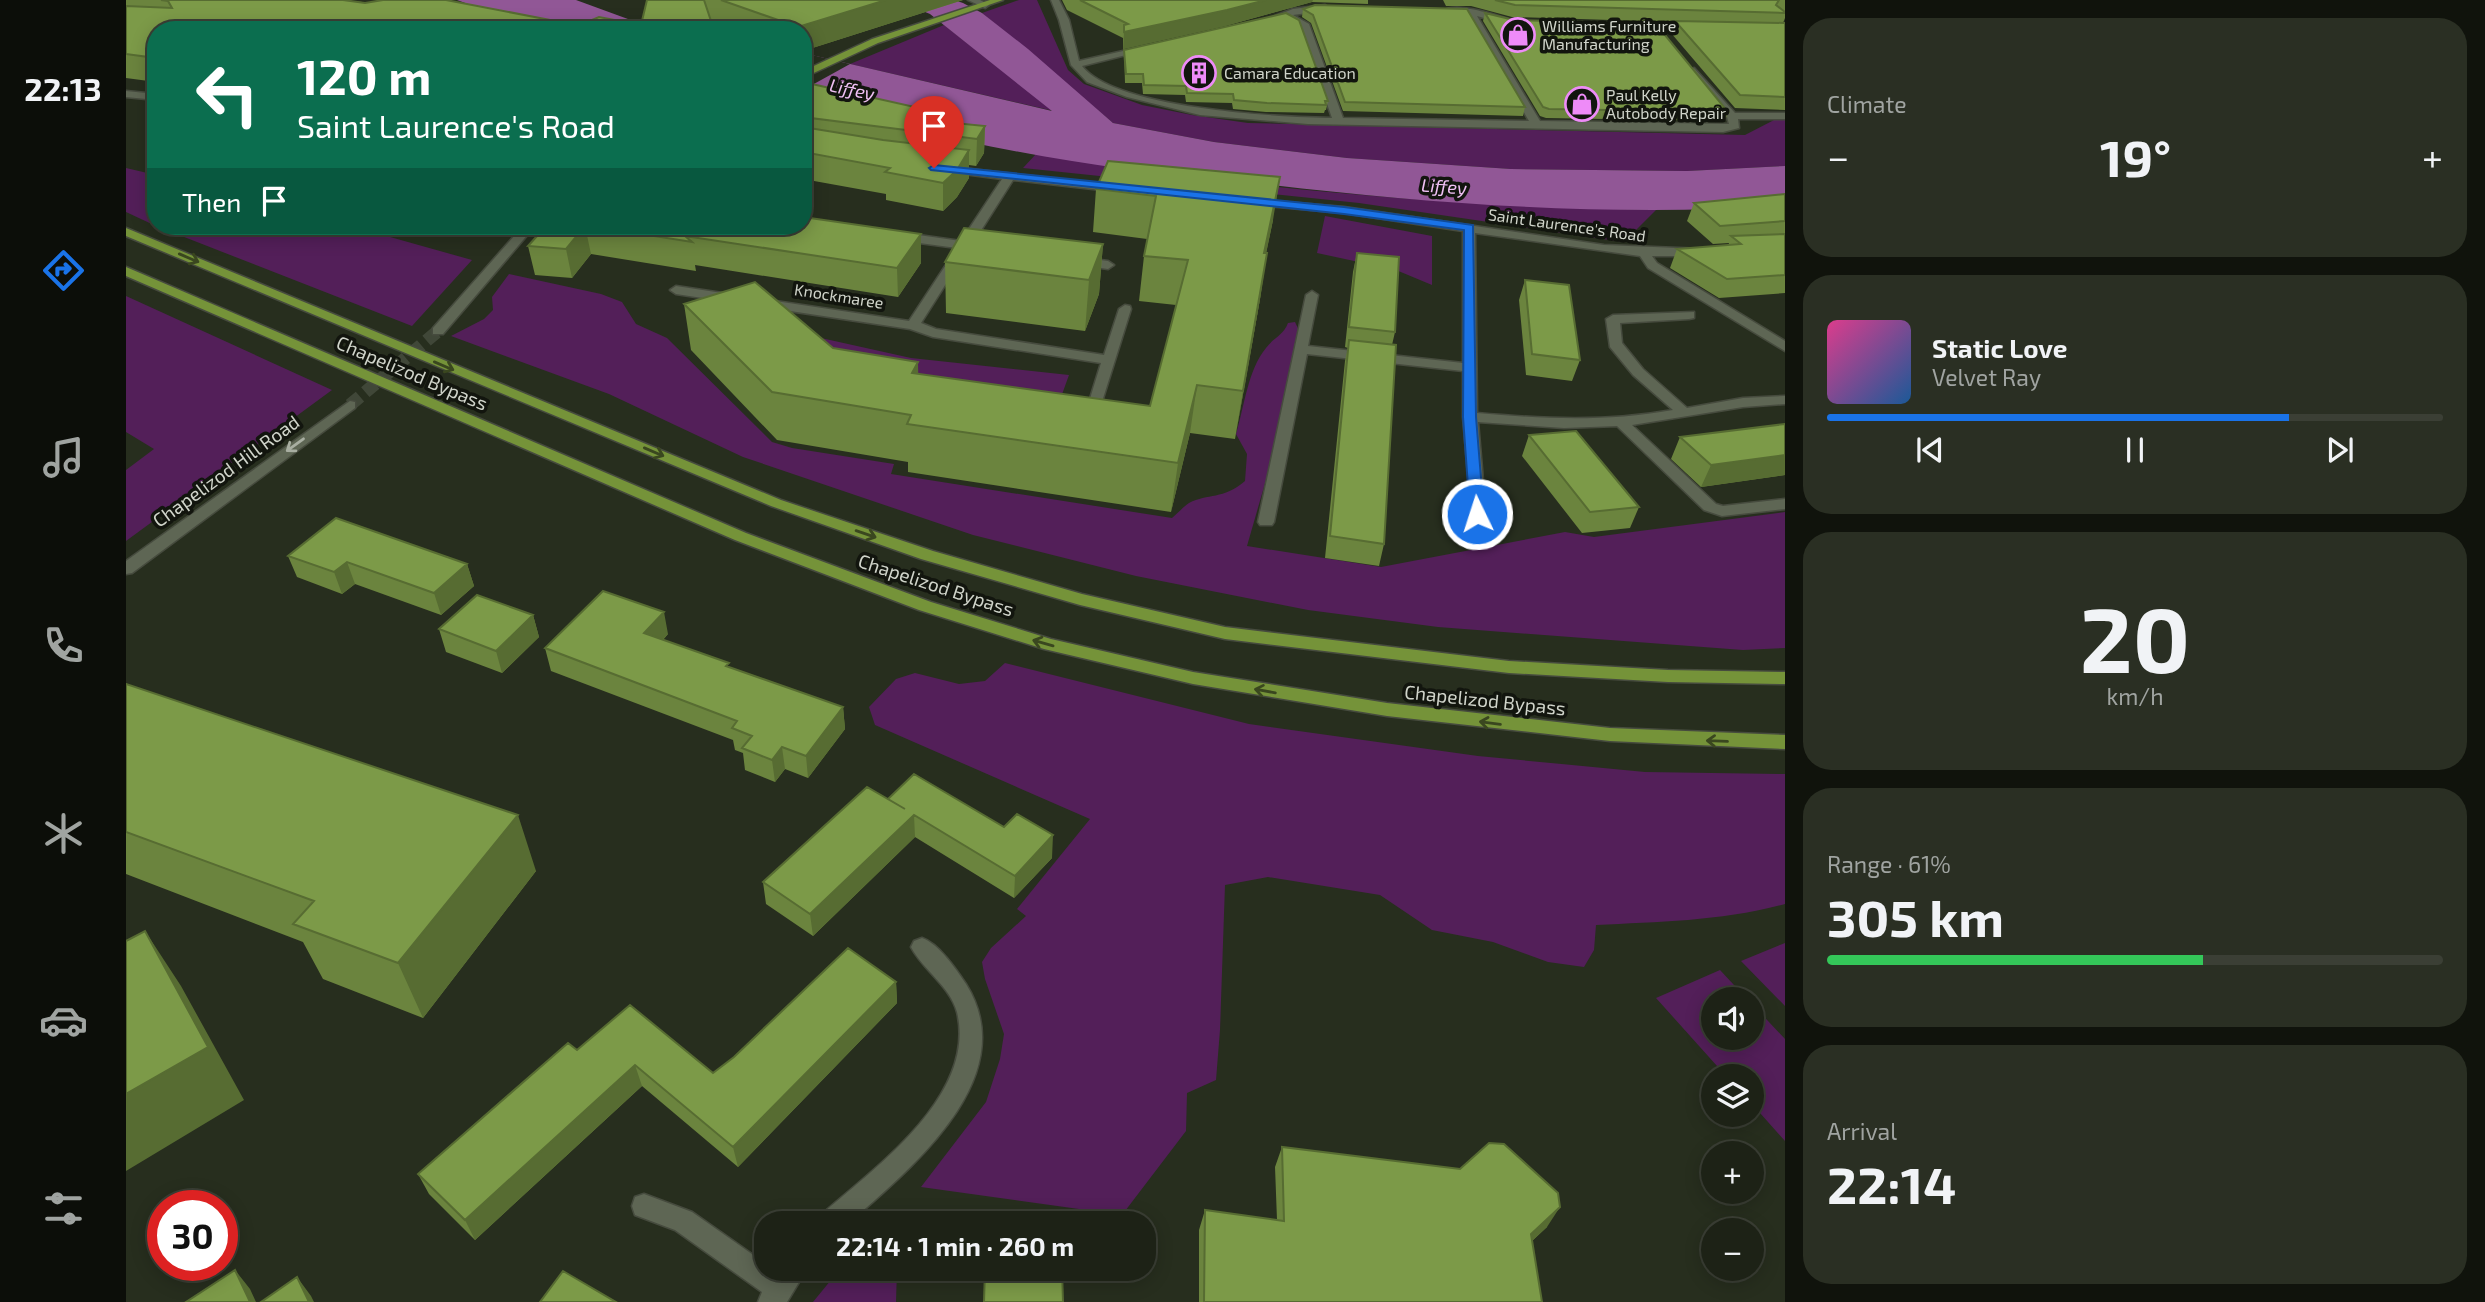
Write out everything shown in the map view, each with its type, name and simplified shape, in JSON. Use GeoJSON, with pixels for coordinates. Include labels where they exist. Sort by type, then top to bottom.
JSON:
{"type":"FeatureCollection","features":[{"type":"Feature","properties":{"kind":"main road"},"geometry":{"type":"LineString","coordinates":[[812,70],[837,57],[978,4],[999,0]]}},
{"type":"Feature","properties":{"kind":"main road","name":"Chapelizod Bypass"},"geometry":{"type":"LineString","coordinates":[[126,232],[776,503],[927,555],[1080,599],[1225,633],[1509,667],[1668,676],[1785,678]]}},
{"type":"Feature","properties":{"kind":"main road","name":"Chapelizod Bypass"},"geometry":{"type":"LineString","coordinates":[[126,271],[783,555],[904,599],[1047,644],[1174,675],[1340,704],[1528,728],[1717,742],[1785,742]]}},
{"type":"Feature","properties":{"kind":"street"},"geometry":{"type":"LineString","coordinates":[[1055,0],[1076,65],[1090,79],[1152,102],[1195,111],[1338,120],[1723,128],[1735,126],[1732,116],[1683,58]]}},
{"type":"Feature","properties":{"kind":"street"},"geometry":{"type":"LineString","coordinates":[[1251,25],[1313,8],[1337,8]]}},
{"type":"Feature","properties":{"kind":"street"},"geometry":{"type":"LineString","coordinates":[[1434,11],[1470,12],[1512,23]]}},
{"type":"Feature","properties":{"kind":"street"},"geometry":{"type":"LineString","coordinates":[[1470,12],[1537,125]]}},
{"type":"Feature","properties":{"kind":"street"},"geometry":{"type":"LineString","coordinates":[[1288,16],[1304,24],[1338,120]]}},
{"type":"Feature","properties":{"kind":"street"},"geometry":{"type":"LineString","coordinates":[[1631,27],[1709,30]]}},
{"type":"Feature","properties":{"kind":"street"},"geometry":{"type":"LineString","coordinates":[[1658,28],[1666,38]]}},
{"type":"Feature","properties":{"kind":"street"},"geometry":{"type":"LineString","coordinates":[[1076,65],[1152,48]]}},
{"type":"Feature","properties":{"kind":"street"},"geometry":{"type":"LineString","coordinates":[[126,94],[147,96]]}},
{"type":"Feature","properties":{"kind":"street"},"geometry":{"type":"LineString","coordinates":[[1732,116],[1785,116]]}},
{"type":"Feature","properties":{"kind":"street"},"geometry":{"type":"LineString","coordinates":[[926,167],[1129,190]]}},
{"type":"Feature","properties":{"kind":"street"},"geometry":{"type":"LineString","coordinates":[[913,325],[1010,176]]}},
{"type":"Feature","properties":{"kind":"street","name":"Saint Laurence's Road"},"geometry":{"type":"LineString","coordinates":[[1237,200],[1344,211],[1604,249],[1644,252],[1718,250]]}},
{"type":"Feature","properties":{"kind":"street"},"geometry":{"type":"LineString","coordinates":[[1469,228],[1470,417],[1479,528]]}},
{"type":"Feature","properties":{"kind":"street"},"geometry":{"type":"LineString","coordinates":[[884,234],[991,249]]}},
{"type":"Feature","properties":{"kind":"street"},"geometry":{"type":"LineString","coordinates":[[438,331],[520,235]]}},
{"type":"Feature","properties":{"kind":"street"},"geometry":{"type":"LineString","coordinates":[[1644,252],[1652,265],[1785,347]]}},
{"type":"Feature","properties":{"kind":"street"},"geometry":{"type":"LineString","coordinates":[[1069,260],[1108,265]]}},
{"type":"Feature","properties":{"kind":"street","name":"Knockmaree"},"geometry":{"type":"LineString","coordinates":[[676,290],[717,302],[913,325],[933,333],[1109,360]]}},
{"type":"Feature","properties":{"kind":"street"},"geometry":{"type":"LineString","coordinates":[[1266,522],[1312,295]]}},
{"type":"Feature","properties":{"kind":"street"},"geometry":{"type":"LineString","coordinates":[[1094,405],[1125,309]]}},
{"type":"Feature","properties":{"kind":"street"},"geometry":{"type":"LineString","coordinates":[[1682,411],[1637,372],[1615,344],[1613,318],[1689,315]]}},
{"type":"Feature","properties":{"kind":"street"},"geometry":{"type":"LineString","coordinates":[[1301,349],[1470,368]]}},
{"type":"Feature","properties":{"kind":"street"},"geometry":{"type":"LineString","coordinates":[[1470,417],[1554,424],[1621,422],[1760,400],[1785,400]]}},
{"type":"Feature","properties":{"kind":"street","name":"Chapelizod Hill Road"},"geometry":{"type":"LineString","coordinates":[[126,569],[350,405]]}},
{"type":"Feature","properties":{"kind":"street"},"geometry":{"type":"LineString","coordinates":[[1621,422],[1710,507],[1722,511],[1785,504]]}},
{"type":"Feature","properties":{"kind":"street"},"geometry":{"type":"LineString","coordinates":[[844,1211],[917,1145],[961,1085],[974,1042],[968,1011],[953,983],[922,947]]}},
{"type":"Feature","properties":{"kind":"street"},"geometry":{"type":"LineString","coordinates":[[644,1206],[683,1221],[781,1286]]}},
{"type":"Feature","properties":{"kind":"shaded area"},"geometry":{"type":"Polygon","coordinates":[[[1019,0],[1037,0],[1068,70],[1084,84],[1142,105],[1248,123],[1745,135],[1776,119],[1785,119],[1785,166],[1687,171],[1511,169],[1347,158],[1214,142],[1113,123],[982,13],[1019,0]]]}},
{"type":"Feature","properties":{"kind":"shaded area"},"geometry":{"type":"Polygon","coordinates":[[[944,25],[1054,111],[850,64],[944,25]]]}},
{"type":"Feature","properties":{"kind":"shaded area"},"geometry":{"type":"Polygon","coordinates":[[[1036,154],[1190,177],[1345,194],[1656,210],[1624,242],[1359,203],[1023,168],[1036,154]]]}},
{"type":"Feature","properties":{"kind":"shaded area"},"geometry":{"type":"Polygon","coordinates":[[[126,168],[147,173],[147,222],[126,212],[126,168]]]}},
{"type":"Feature","properties":{"kind":"shaded area"},"geometry":{"type":"Polygon","coordinates":[[[1325,216],[1432,236],[1432,285],[1396,270],[1317,253],[1325,216]]]}},
{"type":"Feature","properties":{"kind":"shaded area"},"geometry":{"type":"Polygon","coordinates":[[[179,235],[383,235],[472,260],[412,326],[179,235]]]}},
{"type":"Feature","properties":{"kind":"shaded area"},"geometry":{"type":"Polygon","coordinates":[[[509,274],[601,294],[622,302],[636,324],[667,338],[772,442],[792,448],[894,464],[891,474],[1172,518],[1189,503],[1223,494],[1245,481],[1247,454],[1236,434],[1251,378],[1266,348],[1284,331],[1288,323],[1295,322],[1301,335],[1274,452],[1247,546],[1381,567],[1565,532],[1594,537],[1785,512],[1785,648],[1743,650],[1438,627],[1308,610],[1136,576],[973,535],[743,457],[609,394],[451,336],[484,319],[493,310],[492,297],[509,274]]]}},
{"type":"Feature","properties":{"kind":"shaded area"},"geometry":{"type":"Polygon","coordinates":[[[126,296],[332,390],[126,541],[126,470],[154,449],[126,432],[126,296]]]}},
{"type":"Feature","properties":{"kind":"shaded area"},"geometry":{"type":"Polygon","coordinates":[[[776,328],[911,358],[1069,375],[1056,411],[945,416],[776,328]]]}},
{"type":"Feature","properties":{"kind":"shaded area"},"geometry":{"type":"Polygon","coordinates":[[[1005,663],[1249,724],[1478,756],[1645,772],[1785,774],[1785,904],[1715,917],[1596,925],[1594,950],[1584,967],[1548,962],[1493,942],[1432,930],[1380,895],[1268,877],[1225,885],[1216,1080],[1187,1093],[1186,1131],[1125,1211],[1093,1211],[921,1187],[986,1102],[1000,1059],[1004,1034],[982,962],[991,948],[1026,916],[1017,909],[1090,819],[875,725],[869,707],[896,679],[915,673],[959,684],[985,681],[1005,663]]]}},
{"type":"Feature","properties":{"kind":"shaded area"},"geometry":{"type":"Polygon","coordinates":[[[1785,943],[1785,1006],[1741,961],[1785,943]]]}},
{"type":"Feature","properties":{"kind":"shaded area"},"geometry":{"type":"Polygon","coordinates":[[[1720,970],[1736,987],[1701,987],[1701,1048],[1656,998],[1720,970]]]}},
{"type":"Feature","properties":{"kind":"shaded area"},"geometry":{"type":"Polygon","coordinates":[[[1764,1017],[1785,1039],[1785,1141],[1764,1117],[1764,1064],[1715,1064],[1703,1050],[1764,1050],[1764,1017]]]}},
{"type":"Feature","properties":{"kind":"shaded area"},"geometry":{"type":"Polygon","coordinates":[[[830,1281],[897,1281],[896,1302],[813,1302],[830,1281]]]}},
{"type":"Feature","properties":{"kind":"water"},"geometry":{"type":"Polygon","coordinates":[[[457,0],[576,0],[633,21],[514,21],[457,0]]]}},
{"type":"Feature","properties":{"kind":"water","name":"Liffey"},"geometry":{"type":"Polygon","coordinates":[[[896,0],[954,0],[982,13],[1113,123],[1214,142],[1347,158],[1511,169],[1687,171],[1785,166],[1785,206],[1653,210],[1520,206],[1388,197],[1157,173],[962,141],[812,103],[812,55],[1052,111],[930,14],[896,0]]]}},
{"type":"Feature","properties":{"kind":"pier"},"geometry":{"type":"Polygon","coordinates":[[[812,55],[850,64],[812,85],[812,55]]]}},
{"type":"Feature","properties":{"kind":"building"},"geometry":{"type":"Polygon","coordinates":[[[161,0],[343,0],[365,3],[383,0],[446,0],[556,21],[147,21],[147,57],[126,54],[126,6],[172,8],[168,1],[161,0]]]}},
{"type":"Feature","properties":{"kind":"building"},"geometry":{"type":"Polygon","coordinates":[[[647,0],[704,0],[711,21],[642,21],[647,0]]]}},
{"type":"Feature","properties":{"kind":"building"},"geometry":{"type":"Polygon","coordinates":[[[721,0],[886,0],[812,23],[781,21],[721,0]]]}},
{"type":"Feature","properties":{"kind":"building"},"geometry":{"type":"Polygon","coordinates":[[[1080,0],[1266,0],[1124,32],[1124,25],[1128,24],[1080,0]]]}},
{"type":"Feature","properties":{"kind":"building"},"geometry":{"type":"Polygon","coordinates":[[[1495,0],[1779,0],[1776,5],[1785,13],[1515,5],[1495,0]]]}},
{"type":"Feature","properties":{"kind":"building"},"geometry":{"type":"Polygon","coordinates":[[[1315,5],[1467,9],[1525,107],[1345,102],[1313,15],[1303,9],[1315,5]]]}},
{"type":"Feature","properties":{"kind":"building"},"geometry":{"type":"Polygon","coordinates":[[[1286,13],[1299,20],[1328,101],[1325,101],[1326,105],[1267,103],[1234,100],[1233,94],[1187,93],[1186,86],[1144,85],[1143,74],[1126,74],[1124,50],[1286,13]]]}},
{"type":"Feature","properties":{"kind":"building"},"geometry":{"type":"Polygon","coordinates":[[[1485,13],[1514,20],[1656,24],[1728,112],[1543,107],[1485,13]]]}},
{"type":"Feature","properties":{"kind":"building"},"geometry":{"type":"Polygon","coordinates":[[[599,17],[620,21],[589,21],[599,17]]]}},
{"type":"Feature","properties":{"kind":"building"},"geometry":{"type":"Polygon","coordinates":[[[1675,21],[1785,23],[1785,97],[1740,95],[1675,21]]]}},
{"type":"Feature","properties":{"kind":"building"},"geometry":{"type":"Polygon","coordinates":[[[812,84],[959,118],[954,123],[985,126],[977,139],[812,118],[812,84]]]}},
{"type":"Feature","properties":{"kind":"building"},"geometry":{"type":"Polygon","coordinates":[[[812,128],[969,150],[957,170],[943,183],[885,172],[890,168],[812,154],[812,128]]]}},
{"type":"Feature","properties":{"kind":"building"},"geometry":{"type":"Polygon","coordinates":[[[1108,161],[1280,177],[1264,253],[1267,253],[1243,391],[1197,385],[1178,463],[907,424],[911,415],[772,392],[684,304],[755,282],[833,348],[918,362],[912,373],[1150,406],[1188,260],[1144,256],[1156,196],[1096,189],[1108,161]]]}},
{"type":"Feature","properties":{"kind":"building"},"geometry":{"type":"Polygon","coordinates":[[[1785,194],[1785,221],[1720,226],[1694,203],[1785,194]]]}},
{"type":"Feature","properties":{"kind":"building"},"geometry":{"type":"Polygon","coordinates":[[[812,218],[921,234],[897,268],[685,236],[692,242],[648,235],[812,235],[812,218]]]}},
{"type":"Feature","properties":{"kind":"building"},"geometry":{"type":"Polygon","coordinates":[[[964,228],[1103,244],[1089,280],[945,262],[964,228]]]}},
{"type":"Feature","properties":{"kind":"building"},"geometry":{"type":"Polygon","coordinates":[[[1785,234],[1785,275],[1727,279],[1677,249],[1741,244],[1731,236],[1785,234]]]}},
{"type":"Feature","properties":{"kind":"building"},"geometry":{"type":"Polygon","coordinates":[[[538,235],[578,235],[566,249],[528,246],[538,235]]]}},
{"type":"Feature","properties":{"kind":"building"},"geometry":{"type":"Polygon","coordinates":[[[1357,253],[1399,257],[1395,332],[1349,327],[1357,253]]]}},
{"type":"Feature","properties":{"kind":"building"},"geometry":{"type":"Polygon","coordinates":[[[1525,280],[1569,285],[1580,360],[1532,354],[1525,280]]]}},
{"type":"Feature","properties":{"kind":"building"},"geometry":{"type":"Polygon","coordinates":[[[1349,340],[1396,345],[1384,544],[1330,536],[1349,340]]]}},
{"type":"Feature","properties":{"kind":"building"},"geometry":{"type":"Polygon","coordinates":[[[1785,424],[1785,455],[1711,465],[1680,437],[1785,424]]]}},
{"type":"Feature","properties":{"kind":"building"},"geometry":{"type":"Polygon","coordinates":[[[1576,431],[1639,507],[1590,512],[1529,435],[1576,431]]]}},
{"type":"Feature","properties":{"kind":"building"},"geometry":{"type":"Polygon","coordinates":[[[336,518],[467,564],[434,593],[347,562],[334,572],[288,556],[336,518]]]}},
{"type":"Feature","properties":{"kind":"building"},"geometry":{"type":"Polygon","coordinates":[[[603,591],[664,612],[644,633],[729,663],[726,666],[843,707],[806,756],[782,747],[772,760],[742,748],[752,736],[732,728],[737,721],[545,648],[603,591]]]}},
{"type":"Feature","properties":{"kind":"building"},"geometry":{"type":"Polygon","coordinates":[[[477,595],[533,615],[496,651],[439,629],[477,595]]]}},
{"type":"Feature","properties":{"kind":"building"},"geometry":{"type":"Polygon","coordinates":[[[126,684],[518,815],[398,963],[293,924],[314,901],[126,832],[126,684]]]}},
{"type":"Feature","properties":{"kind":"building"},"geometry":{"type":"Polygon","coordinates":[[[914,774],[1004,827],[1017,814],[1053,835],[1015,876],[914,815],[810,914],[763,882],[867,787],[905,809],[888,799],[914,774]]]}},
{"type":"Feature","properties":{"kind":"building"},"geometry":{"type":"Polygon","coordinates":[[[145,931],[208,1047],[126,1094],[126,941],[145,931]]]}},
{"type":"Feature","properties":{"kind":"building"},"geometry":{"type":"Polygon","coordinates":[[[848,948],[896,982],[733,1147],[635,1065],[465,1220],[418,1174],[568,1043],[577,1050],[630,1005],[713,1073],[734,1057],[848,948]]]}},
{"type":"Feature","properties":{"kind":"building"},"geometry":{"type":"Polygon","coordinates":[[[1489,1143],[1504,1144],[1558,1193],[1560,1207],[1531,1234],[1542,1302],[1204,1302],[1205,1210],[1284,1221],[1282,1147],[1460,1169],[1489,1143]]]}},
{"type":"Feature","properties":{"kind":"building"},"geometry":{"type":"Polygon","coordinates":[[[563,1271],[616,1302],[540,1302],[563,1271]]]}},
{"type":"Feature","properties":{"kind":"building"},"geometry":{"type":"Polygon","coordinates":[[[238,1276],[250,1302],[186,1302],[218,1281],[238,1281],[238,1276]]]}},
{"type":"Feature","properties":{"kind":"building"},"geometry":{"type":"Polygon","coordinates":[[[297,1277],[309,1302],[261,1302],[297,1277]]]}},
{"type":"Feature","properties":{"kind":"building"},"geometry":{"type":"Polygon","coordinates":[[[985,1281],[1062,1281],[1063,1302],[984,1302],[985,1281]]]}},
{"type":"Feature","properties":{"kind":"tunnel"},"geometry":{"type":"LineString","coordinates":[[350,405],[438,331]]}},
{"type":"Feature","properties":{"kind":"place","name":"Williams Furniture Manufacturing"},"geometry":{"type":"Point","coordinates":[1518,35]}},
{"type":"Feature","properties":{"kind":"place","name":"Camara Education"},"geometry":{"type":"Point","coordinates":[1199,73]}},
{"type":"Feature","properties":{"kind":"place","name":"Paul Kelly Autobody Repair"},"geometry":{"type":"Point","coordinates":[1582,104]}},
{"type":"Feature","properties":{"kind":"route"},"geometry":{"type":"LineString","coordinates":[[934,168],[1344,211],[1469,228],[1470,417],[1477,514]]}}]}
